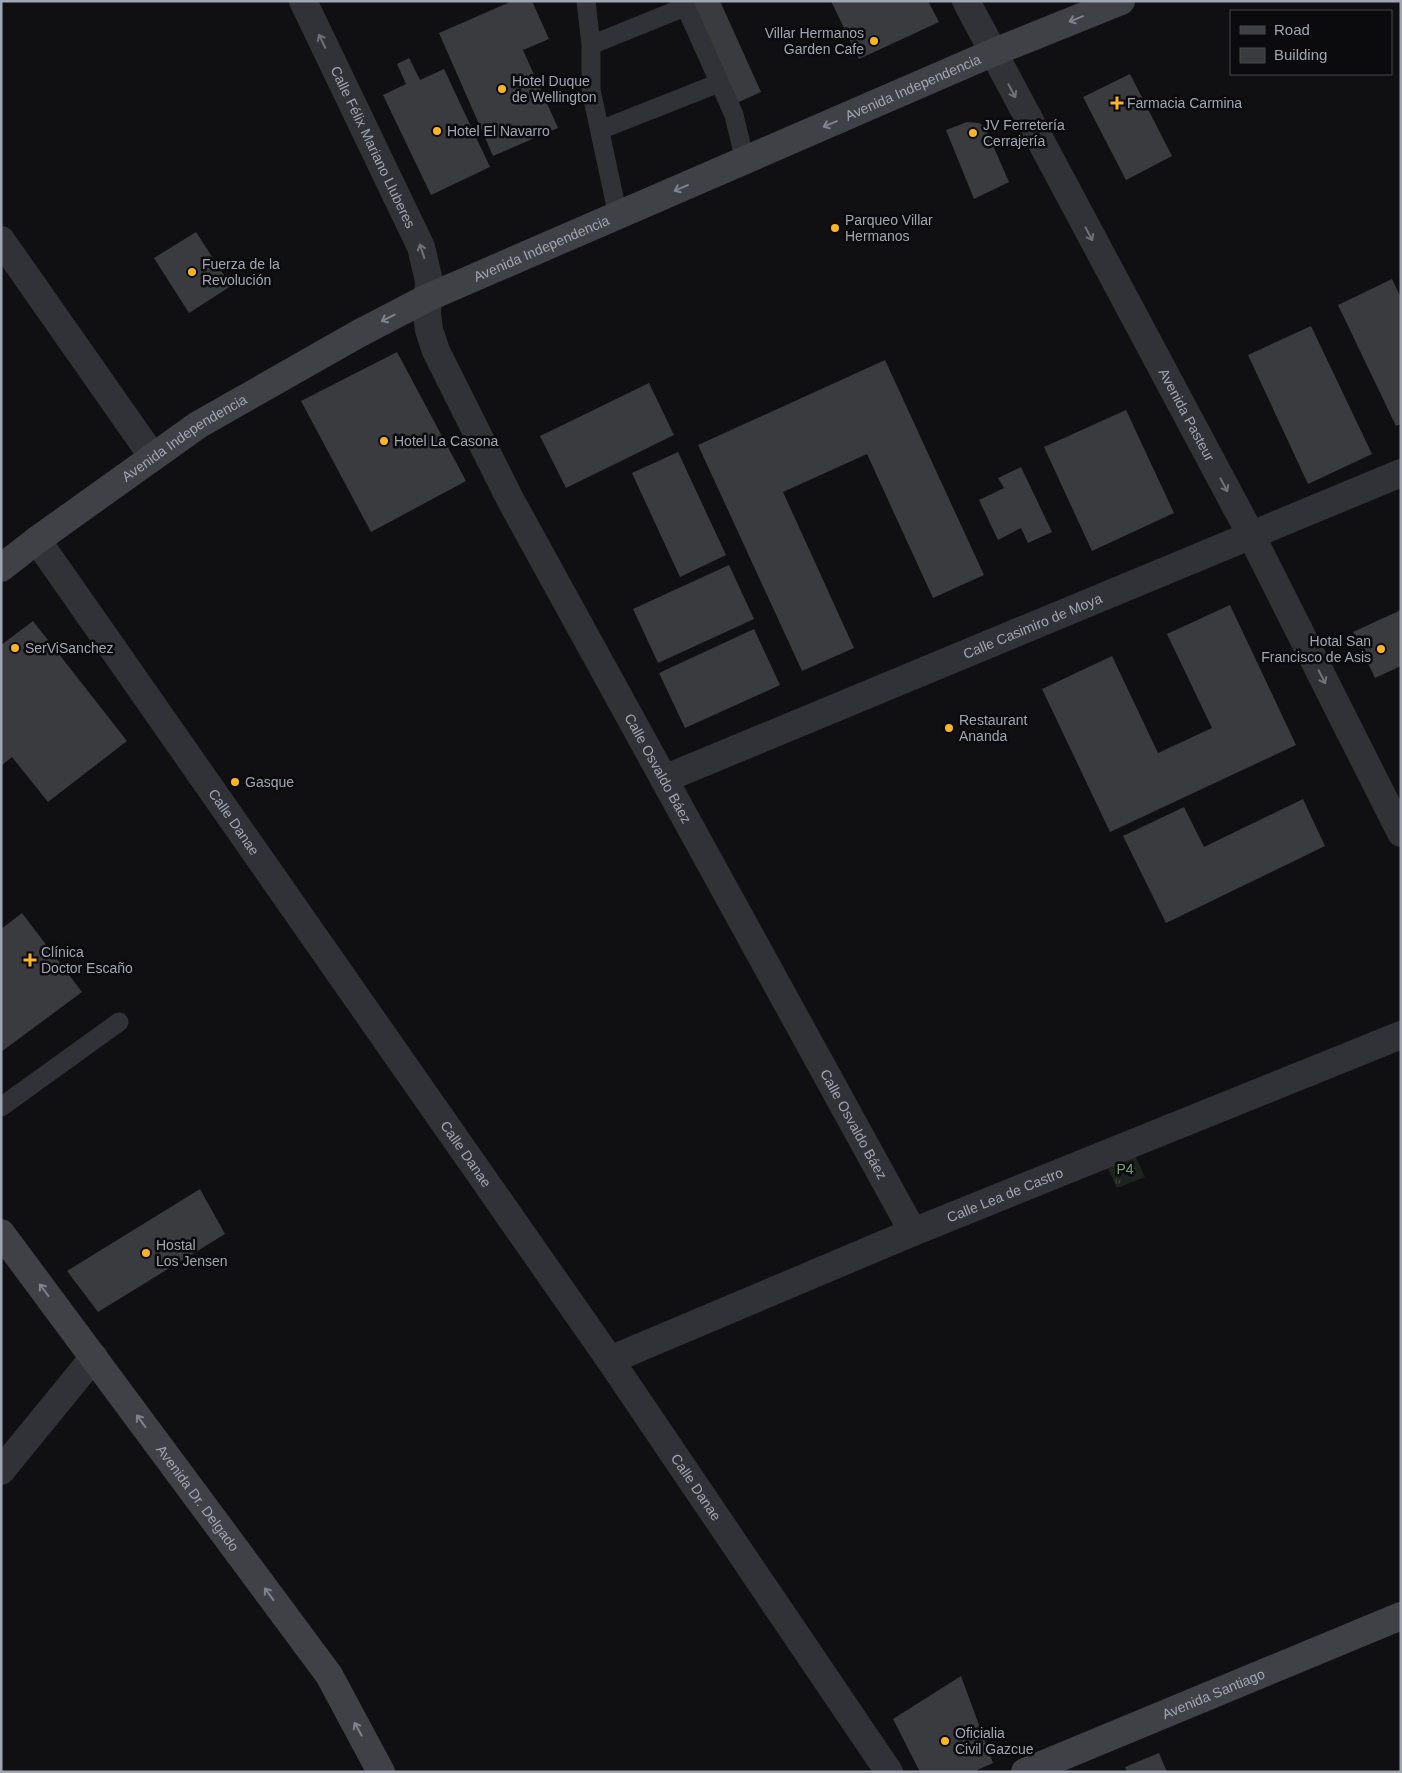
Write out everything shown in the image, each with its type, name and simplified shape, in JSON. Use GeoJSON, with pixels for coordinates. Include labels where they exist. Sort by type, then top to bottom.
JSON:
{"type":"FeatureCollection","features":[{"type":"Feature","properties":{"kind":"main road","name":"Avenida Independencia"},"geometry":{"type":"LineString","coordinates":[[1,568],[37,540],[198,425],[358,334],[427,298],[992,53],[1121,1]]}},
{"type":"Feature","properties":{"kind":"main road","name":"Avenida Dr. Delgado"},"geometry":{"type":"LineString","coordinates":[[1,1233],[329,1675],[382,1772]]}},
{"type":"Feature","properties":{"kind":"main road","name":"Avenida Santiago"},"geometry":{"type":"LineString","coordinates":[[1025,1772],[1401,1616]]}},
{"type":"Feature","properties":{"kind":"street","name":"Calle Félix Mariano Lluberes"},"geometry":{"type":"LineString","coordinates":[[303,1],[421,247],[429,281],[427,298]]}},
{"type":"Feature","properties":{"kind":"street","name":"Avenida Pasteur"},"geometry":{"type":"LineString","coordinates":[[966,1],[992,53],[1251,536],[1401,833]]}},
{"type":"Feature","properties":{"kind":"street"},"geometry":{"type":"LineString","coordinates":[[1,240],[153,457]]}},
{"type":"Feature","properties":{"kind":"street","name":"Calle Osvaldo Báez"},"geometry":{"type":"LineString","coordinates":[[427,298],[428,330],[436,350],[510,499],[913,1232]]}},
{"type":"Feature","properties":{"kind":"street","name":"Calle Casimiro de Moya"},"geometry":{"type":"LineString","coordinates":[[664,779],[1401,473]]}},
{"type":"Feature","properties":{"kind":"street","name":"Calle Danae"},"geometry":{"type":"LineString","coordinates":[[37,540],[610,1360],[889,1772]]}},
{"type":"Feature","properties":{"kind":"street","name":"Calle Lea de Castro"},"geometry":{"type":"LineString","coordinates":[[610,1360],[913,1232],[1401,1035]]}},
{"type":"Feature","properties":{"kind":"street"},"geometry":{"type":"LineString","coordinates":[[1,1471],[94,1357]]}},
{"type":"Feature","properties":{"kind":"lane"},"geometry":{"type":"LineString","coordinates":[[586,1],[591,45],[591,90],[618,216]]}},
{"type":"Feature","properties":{"kind":"lane"},"geometry":{"type":"LineString","coordinates":[[591,45],[684,4],[734,115],[745,161]]}},
{"type":"Feature","properties":{"kind":"lane"},"geometry":{"type":"LineString","coordinates":[[600,130],[719,83]]}},
{"type":"Feature","properties":{"kind":"lane"},"geometry":{"type":"LineString","coordinates":[[1,1106],[119,1022]]}},
{"type":"Feature","properties":{"kind":"green space","name":"P4"},"geometry":{"type":"Polygon","coordinates":[[[1133,1151],[1145,1177],[1117,1188],[1104,1160],[1133,1151]]]}},
{"type":"Feature","properties":{"kind":"building","name":"Hotel Duque de Wellington"},"geometry":{"type":"Polygon","coordinates":[[[512,1],[532,1],[549,39],[523,50],[558,128],[493,156],[439,33],[512,1]]]}},
{"type":"Feature","properties":{"kind":"building","name":"Villar Hermanos Garden Cafe"},"geometry":{"type":"Polygon","coordinates":[[[683,1],[720,1],[761,92],[728,107],[683,1]]]}},
{"type":"Feature","properties":{"kind":"building","name":"Villar Hermanos Garden Cafe"},"geometry":{"type":"Polygon","coordinates":[[[831,1],[928,1],[939,22],[859,59],[831,1]]]}},
{"type":"Feature","properties":{"kind":"building","name":"Hotel El Navarro"},"geometry":{"type":"Polygon","coordinates":[[[409,58],[420,80],[444,69],[490,167],[431,195],[383,95],[406,84],[397,64],[409,58]]]}},
{"type":"Feature","properties":{"kind":"building"},"geometry":{"type":"Polygon","coordinates":[[[1130,74],[1172,156],[1126,180],[1083,97],[1130,74]]]}},
{"type":"Feature","properties":{"kind":"building"},"geometry":{"type":"Polygon","coordinates":[[[967,122],[979,123],[985,127],[1009,182],[974,199],[946,130],[967,122]]]}},
{"type":"Feature","properties":{"kind":"building","name":"Fuerza de la Revolución"},"geometry":{"type":"Polygon","coordinates":[[[196,232],[231,286],[189,313],[154,258],[196,232]]]}},
{"type":"Feature","properties":{"kind":"building"},"geometry":{"type":"Polygon","coordinates":[[[1392,279],[1401,298],[1401,424],[1396,426],[1338,305],[1392,279]]]}},
{"type":"Feature","properties":{"kind":"building"},"geometry":{"type":"Polygon","coordinates":[[[1311,326],[1372,454],[1308,484],[1248,355],[1311,326]]]}},
{"type":"Feature","properties":{"kind":"building","name":"Hotel La Casona"},"geometry":{"type":"Polygon","coordinates":[[[397,352],[466,481],[371,532],[301,401],[397,352]]]}},
{"type":"Feature","properties":{"kind":"building"},"geometry":{"type":"Polygon","coordinates":[[[885,360],[984,575],[933,598],[867,454],[783,492],[854,648],[802,671],[698,445],[885,360]]]}},
{"type":"Feature","properties":{"kind":"building"},"geometry":{"type":"Polygon","coordinates":[[[649,383],[674,435],[566,488],[540,436],[649,383]]]}},
{"type":"Feature","properties":{"kind":"building"},"geometry":{"type":"Polygon","coordinates":[[[1126,410],[1174,513],[1092,551],[1044,447],[1126,410]]]}},
{"type":"Feature","properties":{"kind":"building"},"geometry":{"type":"Polygon","coordinates":[[[678,452],[726,555],[680,577],[632,473],[678,452]]]}},
{"type":"Feature","properties":{"kind":"building"},"geometry":{"type":"Polygon","coordinates":[[[1021,467],[1052,532],[1028,543],[1021,528],[998,540],[979,500],[1004,488],[998,478],[1021,467]]]}},
{"type":"Feature","properties":{"kind":"building"},"geometry":{"type":"Polygon","coordinates":[[[729,565],[754,619],[658,663],[633,609],[729,565]]]}},
{"type":"Feature","properties":{"kind":"building"},"geometry":{"type":"Polygon","coordinates":[[[1230,605],[1296,745],[1110,832],[1042,689],[1112,656],[1158,753],[1212,728],[1167,634],[1230,605]]]}},
{"type":"Feature","properties":{"kind":"building","name":"Hotal San Francisco de Asis"},"geometry":{"type":"Polygon","coordinates":[[[1401,610],[1401,666],[1375,678],[1353,632],[1401,610]]]}},
{"type":"Feature","properties":{"kind":"building"},"geometry":{"type":"Polygon","coordinates":[[[33,621],[127,741],[48,802],[12,757],[1,766],[1,645],[33,621]]]}},
{"type":"Feature","properties":{"kind":"building"},"geometry":{"type":"Polygon","coordinates":[[[754,629],[780,685],[685,728],[659,673],[754,629]]]}},
{"type":"Feature","properties":{"kind":"building"},"geometry":{"type":"Polygon","coordinates":[[[1303,799],[1325,846],[1166,923],[1123,836],[1184,807],[1204,847],[1303,799]]]}},
{"type":"Feature","properties":{"kind":"building","name":"Clínica Doctor Escaño"},"geometry":{"type":"Polygon","coordinates":[[[22,913],[82,992],[1,1052],[1,929],[22,913]]]}},
{"type":"Feature","properties":{"kind":"building","name":"Hostal Los Jensen"},"geometry":{"type":"Polygon","coordinates":[[[200,1189],[225,1234],[98,1312],[67,1271],[200,1189]]]}},
{"type":"Feature","properties":{"kind":"building","name":"Oficialia Civil Gazcue"},"geometry":{"type":"Polygon","coordinates":[[[961,1676],[993,1763],[973,1772],[920,1772],[893,1719],[961,1676]]]}},
{"type":"Feature","properties":{"kind":"building"},"geometry":{"type":"Polygon","coordinates":[[[1159,1753],[1167,1772],[1127,1772],[1125,1767],[1159,1753]]]}},
{"type":"Feature","properties":{"kind":"place","name":"Villar Hermanos Garden Cafe"},"geometry":{"type":"Point","coordinates":[874,41]}},
{"type":"Feature","properties":{"kind":"place","name":"Hotel Duque de Wellington"},"geometry":{"type":"Point","coordinates":[502,89]}},
{"type":"Feature","properties":{"kind":"place","name":"Farmacia Carmina"},"geometry":{"type":"Point","coordinates":[1117,103]}},
{"type":"Feature","properties":{"kind":"place","name":"Hotel El Navarro"},"geometry":{"type":"Point","coordinates":[437,131]}},
{"type":"Feature","properties":{"kind":"place","name":"JV Ferretería Cerrajería"},"geometry":{"type":"Point","coordinates":[973,133]}},
{"type":"Feature","properties":{"kind":"place","name":"Parqueo Villar Hermanos"},"geometry":{"type":"Point","coordinates":[835,228]}},
{"type":"Feature","properties":{"kind":"place","name":"Fuerza de la Revolución"},"geometry":{"type":"Point","coordinates":[192,272]}},
{"type":"Feature","properties":{"kind":"place","name":"Hotel La Casona"},"geometry":{"type":"Point","coordinates":[384,441]}},
{"type":"Feature","properties":{"kind":"place","name":"SerViSanchez"},"geometry":{"type":"Point","coordinates":[15,648]}},
{"type":"Feature","properties":{"kind":"place","name":"Hotal San Francisco de Asis"},"geometry":{"type":"Point","coordinates":[1381,649]}},
{"type":"Feature","properties":{"kind":"place","name":"Restaurant Ananda"},"geometry":{"type":"Point","coordinates":[949,728]}},
{"type":"Feature","properties":{"kind":"place","name":"Gasque"},"geometry":{"type":"Point","coordinates":[235,782]}},
{"type":"Feature","properties":{"kind":"place","name":"Clínica Doctor Escaño"},"geometry":{"type":"Point","coordinates":[30,960]}},
{"type":"Feature","properties":{"kind":"place","name":"Hostal Los Jensen"},"geometry":{"type":"Point","coordinates":[146,1253]}},
{"type":"Feature","properties":{"kind":"place","name":"Oficialia Civil Gazcue"},"geometry":{"type":"Point","coordinates":[945,1741]}}]}
